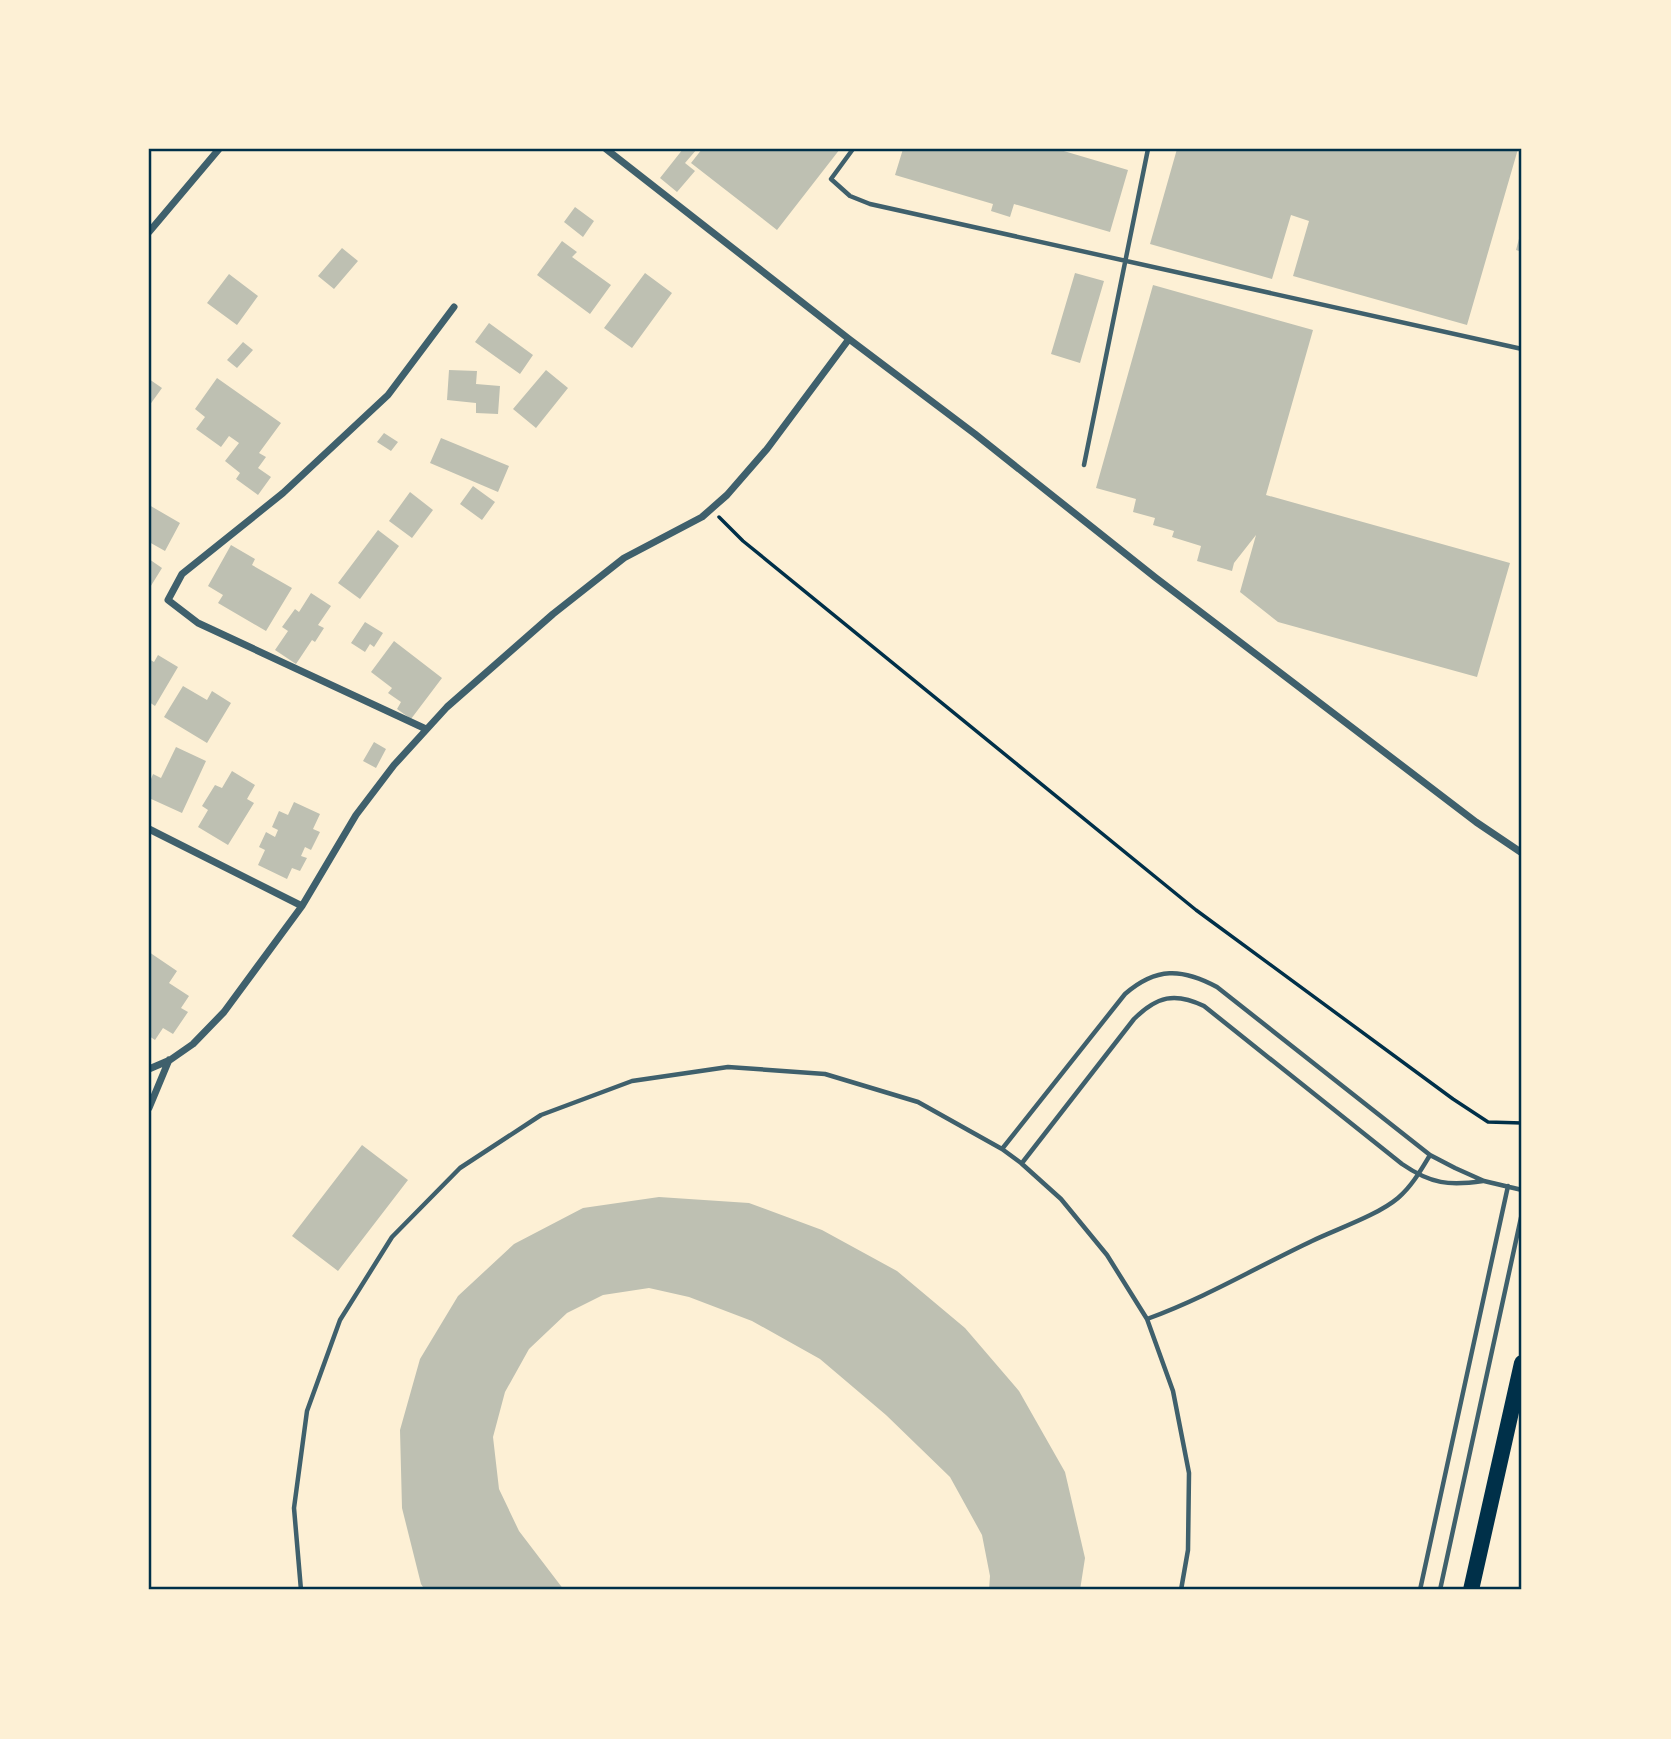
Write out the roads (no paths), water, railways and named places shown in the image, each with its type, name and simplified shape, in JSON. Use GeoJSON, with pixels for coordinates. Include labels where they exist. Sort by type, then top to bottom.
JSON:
{"type":"FeatureCollection","features":[{"type":"Feature","properties":{"kind":"highway"},"geometry":{"type":"LineString","coordinates":[[1471,1590],[1522,1363]]}},
{"type":"Feature","properties":{"kind":"street"},"geometry":{"type":"LineString","coordinates":[[149,232],[219,149]]}},
{"type":"Feature","properties":{"kind":"street"},"geometry":{"type":"LineString","coordinates":[[606,149],[975,434],[1156,578],[1476,822],[1522,853]]}},
{"type":"Feature","properties":{"kind":"street"},"geometry":{"type":"LineString","coordinates":[[426,729],[198,623],[168,600],[182,574],[283,494],[388,395],[454,307]]}},
{"type":"Feature","properties":{"kind":"street"},"geometry":{"type":"LineString","coordinates":[[149,1069],[170,1060],[193,1044],[224,1012],[302,906],[356,815],[394,765],[447,706],[553,614],[614,566],[645,546],[702,517],[727,495],[849,339]]}},
{"type":"Feature","properties":{"kind":"street"},"geometry":{"type":"LineString","coordinates":[[149,829],[302,906]]}},
{"type":"Feature","properties":{"kind":"street"},"geometry":{"type":"LineString","coordinates":[[149,1108],[170,1060]]}},
{"type":"Feature","properties":{"kind":"lane"},"geometry":{"type":"LineString","coordinates":[[853,149],[831,179],[850,197],[870,204],[1522,349]]}},
{"type":"Feature","properties":{"kind":"lane"},"geometry":{"type":"LineString","coordinates":[[1084,465],[1148,149]]}},
{"type":"Feature","properties":{"kind":"lane"},"geometry":{"type":"LineString","coordinates":[[1002,1149],[1125,994],[1138,982],[1153,975],[1170,973],[1203,979],[1217,987],[1430,1155],[1484,1181],[1522,1190]]}},
{"type":"Feature","properties":{"kind":"lane"},"geometry":{"type":"LineString","coordinates":[[1021,1163],[1135,1019],[1159,1000],[1176,998],[1191,999],[1204,1006],[1418,1175],[1445,1183],[1484,1181]]}},
{"type":"Feature","properties":{"kind":"lane"},"geometry":{"type":"LineString","coordinates":[[301,1590],[294,1508],[307,1411],[340,1320],[391,1237],[460,1168],[541,1115],[632,1081],[728,1067],[825,1074],[918,1102],[1002,1149],[1061,1199],[1107,1255],[1147,1319],[1172,1391],[1189,1473],[1188,1550],[1181,1590]]}},
{"type":"Feature","properties":{"kind":"lane"},"geometry":{"type":"LineString","coordinates":[[1147,1319],[1175,1309],[1385,1207],[1399,1198],[1410,1186],[1430,1155]]}},
{"type":"Feature","properties":{"kind":"lane"},"geometry":{"type":"LineString","coordinates":[[1420,1590],[1508,1186]]}},
{"type":"Feature","properties":{"kind":"lane"},"geometry":{"type":"LineString","coordinates":[[1440,1590],[1522,1213]]}}]}
